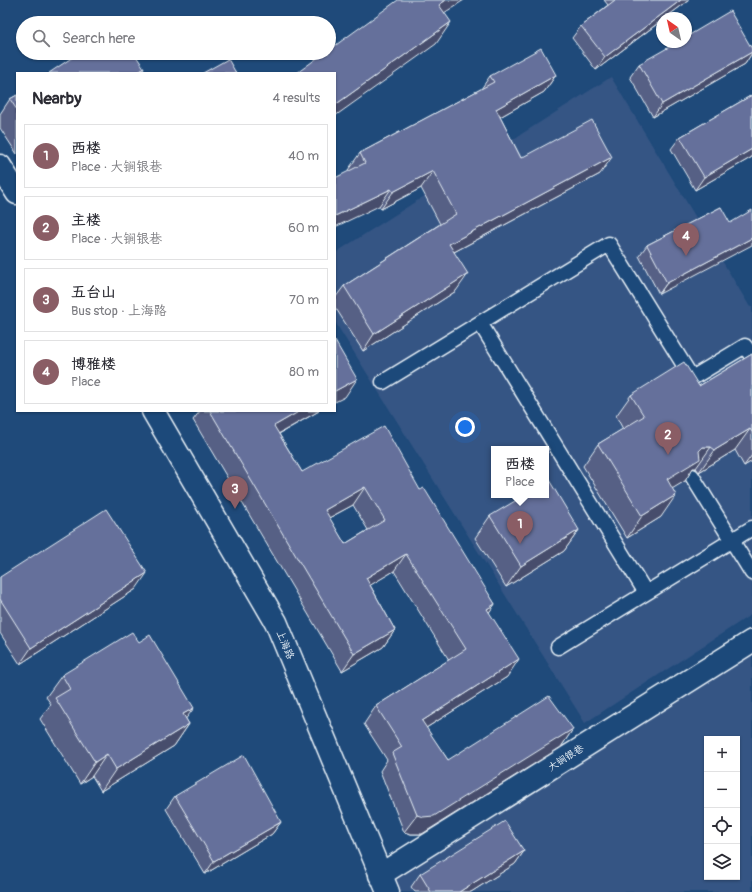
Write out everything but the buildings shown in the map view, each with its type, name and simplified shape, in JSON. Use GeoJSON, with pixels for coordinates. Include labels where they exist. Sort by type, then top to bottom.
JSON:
{"type":"FeatureCollection","features":[{"type":"Feature","properties":{"kind":"main road"},"geometry":{"type":"LineString","coordinates":[[0,166],[16,191]]}},
{"type":"Feature","properties":{"kind":"main road","name":"上海路"},"geometry":{"type":"LineString","coordinates":[[155,412],[276,622],[384,883]]}},
{"type":"Feature","properties":{"kind":"main road","name":"大锏银巷"},"geometry":{"type":"LineString","coordinates":[[384,883],[752,641]]}},
{"type":"Feature","properties":{"kind":"lane"},"geometry":{"type":"LineString","coordinates":[[383,382],[609,244],[692,378],[745,346],[752,356]]}},
{"type":"Feature","properties":{"kind":"lane"},"geometry":{"type":"LineString","coordinates":[[480,323],[646,593]]}},
{"type":"Feature","properties":{"kind":"lane"},"geometry":{"type":"LineString","coordinates":[[692,476],[752,573]]}},
{"type":"Feature","properties":{"kind":"lane"},"geometry":{"type":"LineString","coordinates":[[558,647],[752,528]]}},
{"type":"Feature","properties":{"kind":"shaded area"},"geometry":{"type":"Polygon","coordinates":[[[611,77],[750,307],[752,306],[752,614],[585,723],[336,324],[336,252],[611,77]]]}},
{"type":"Feature","properties":{"kind":"shaded area"},"geometry":{"type":"Polygon","coordinates":[[[752,638],[752,892],[387,892],[380,875],[752,638]]]}},
{"type":"Feature","properties":{"kind":"place","name":"博雅楼"},"geometry":{"type":"Point","coordinates":[686,256]}},
{"type":"Feature","properties":{"kind":"place","name":"主楼"},"geometry":{"type":"Point","coordinates":[668,455]}},
{"type":"Feature","properties":{"kind":"place","name":"五台山"},"geometry":{"type":"Point","coordinates":[235,509]}},
{"type":"Feature","properties":{"kind":"place","name":"西楼"},"geometry":{"type":"Point","coordinates":[520,544]}}]}
